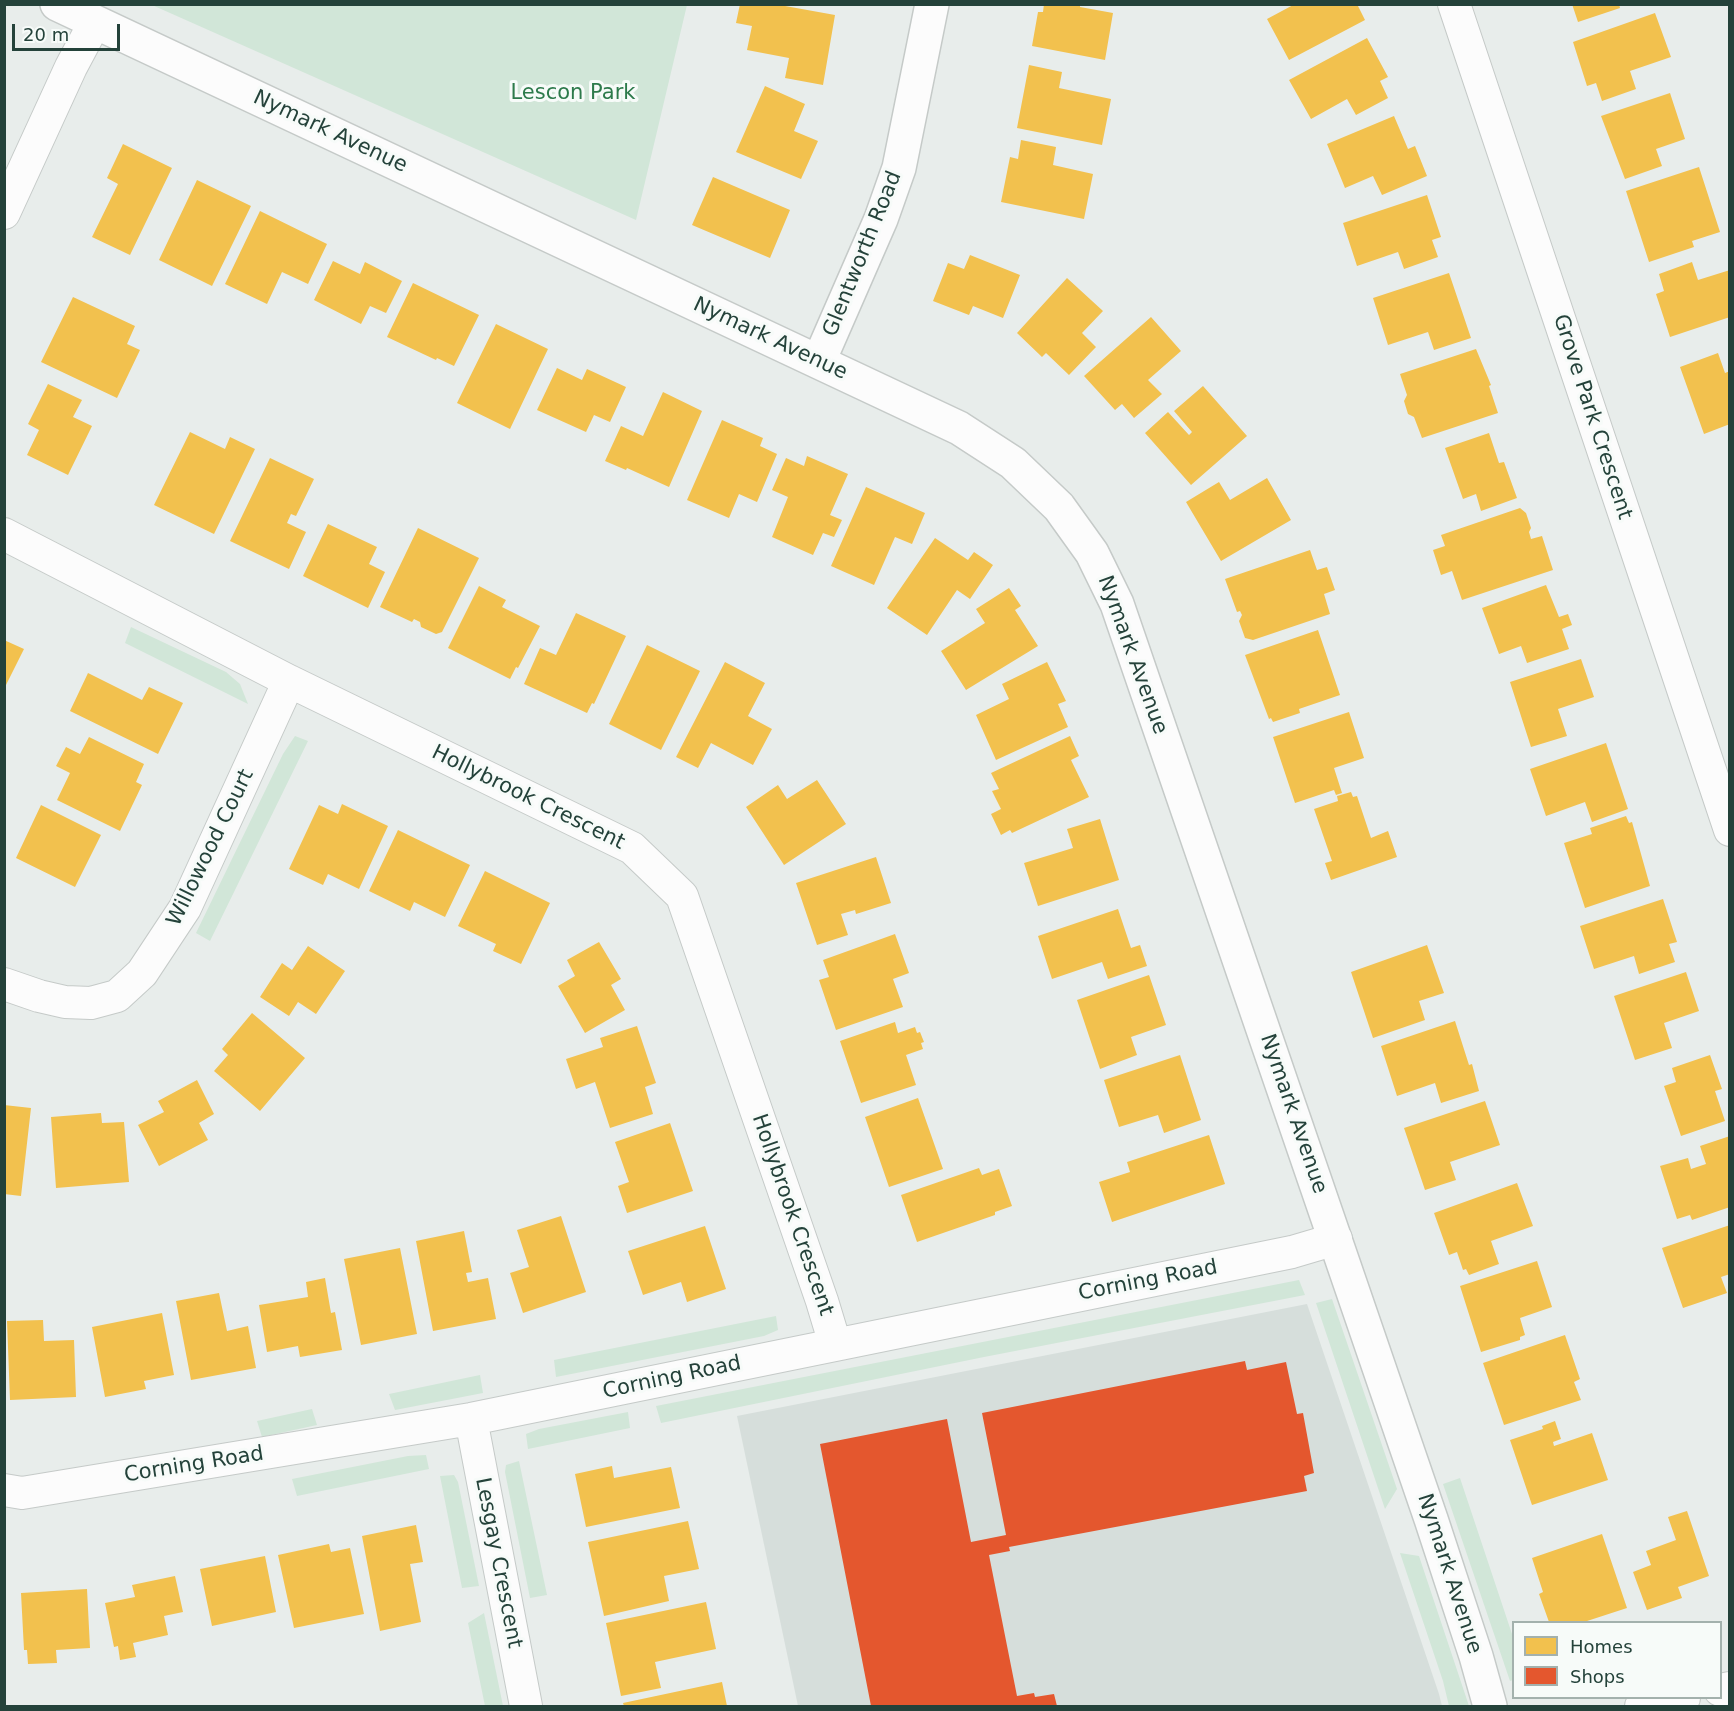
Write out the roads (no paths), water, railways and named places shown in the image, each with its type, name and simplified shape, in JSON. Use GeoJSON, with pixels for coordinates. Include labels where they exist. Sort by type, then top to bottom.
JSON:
{"type":"FeatureCollection","features":[{"type":"Feature","properties":{"kind":"street","name":"Nymark Avenue"},"geometry":{"type":"LineString","coordinates":[[57,4],[959,428],[1013,463],[1059,507],[1092,553],[1117,604],[1336,1239],[1476,1656],[1490,1707]]}},
{"type":"Feature","properties":{"kind":"street","name":"Glentworth Road"},"geometry":{"type":"LineString","coordinates":[[819,362],[880,219],[899,168],[932,4]]}},
{"type":"Feature","properties":{"kind":"street","name":"Grove Park Crescent"},"geometry":{"type":"LineString","coordinates":[[1454,4],[1730,830]]}},
{"type":"Feature","properties":{"kind":"street"},"geometry":{"type":"LineString","coordinates":[[4,213],[71,67],[95,22]]}},
{"type":"Feature","properties":{"kind":"street","name":"Hollybrook Crescent"},"geometry":{"type":"LineString","coordinates":[[4,534],[290,681],[632,848],[682,896],[835,1344]]}},
{"type":"Feature","properties":{"kind":"street","name":"Willowood Court"},"geometry":{"type":"LineString","coordinates":[[4,984],[65,1002],[92,1003],[117,996],[142,973],[185,908],[290,681]]}},
{"type":"Feature","properties":{"kind":"street","name":"Corning Road"},"geometry":{"type":"LineString","coordinates":[[4,1490],[22,1493],[471,1419],[1292,1252],[1336,1239]]}},
{"type":"Feature","properties":{"kind":"street","name":"Lesgay Crescent"},"geometry":{"type":"LineString","coordinates":[[471,1419],[526,1707]]}},
{"type":"Feature","properties":{"kind":"street"},"geometry":{"type":"LineString","coordinates":[[1641,1707],[1679,1699]]}},
{"type":"Feature","properties":{"kind":"park label","name":"Lescon Park"},"geometry":{"type":"Point","coordinates":[573,94]}}]}
